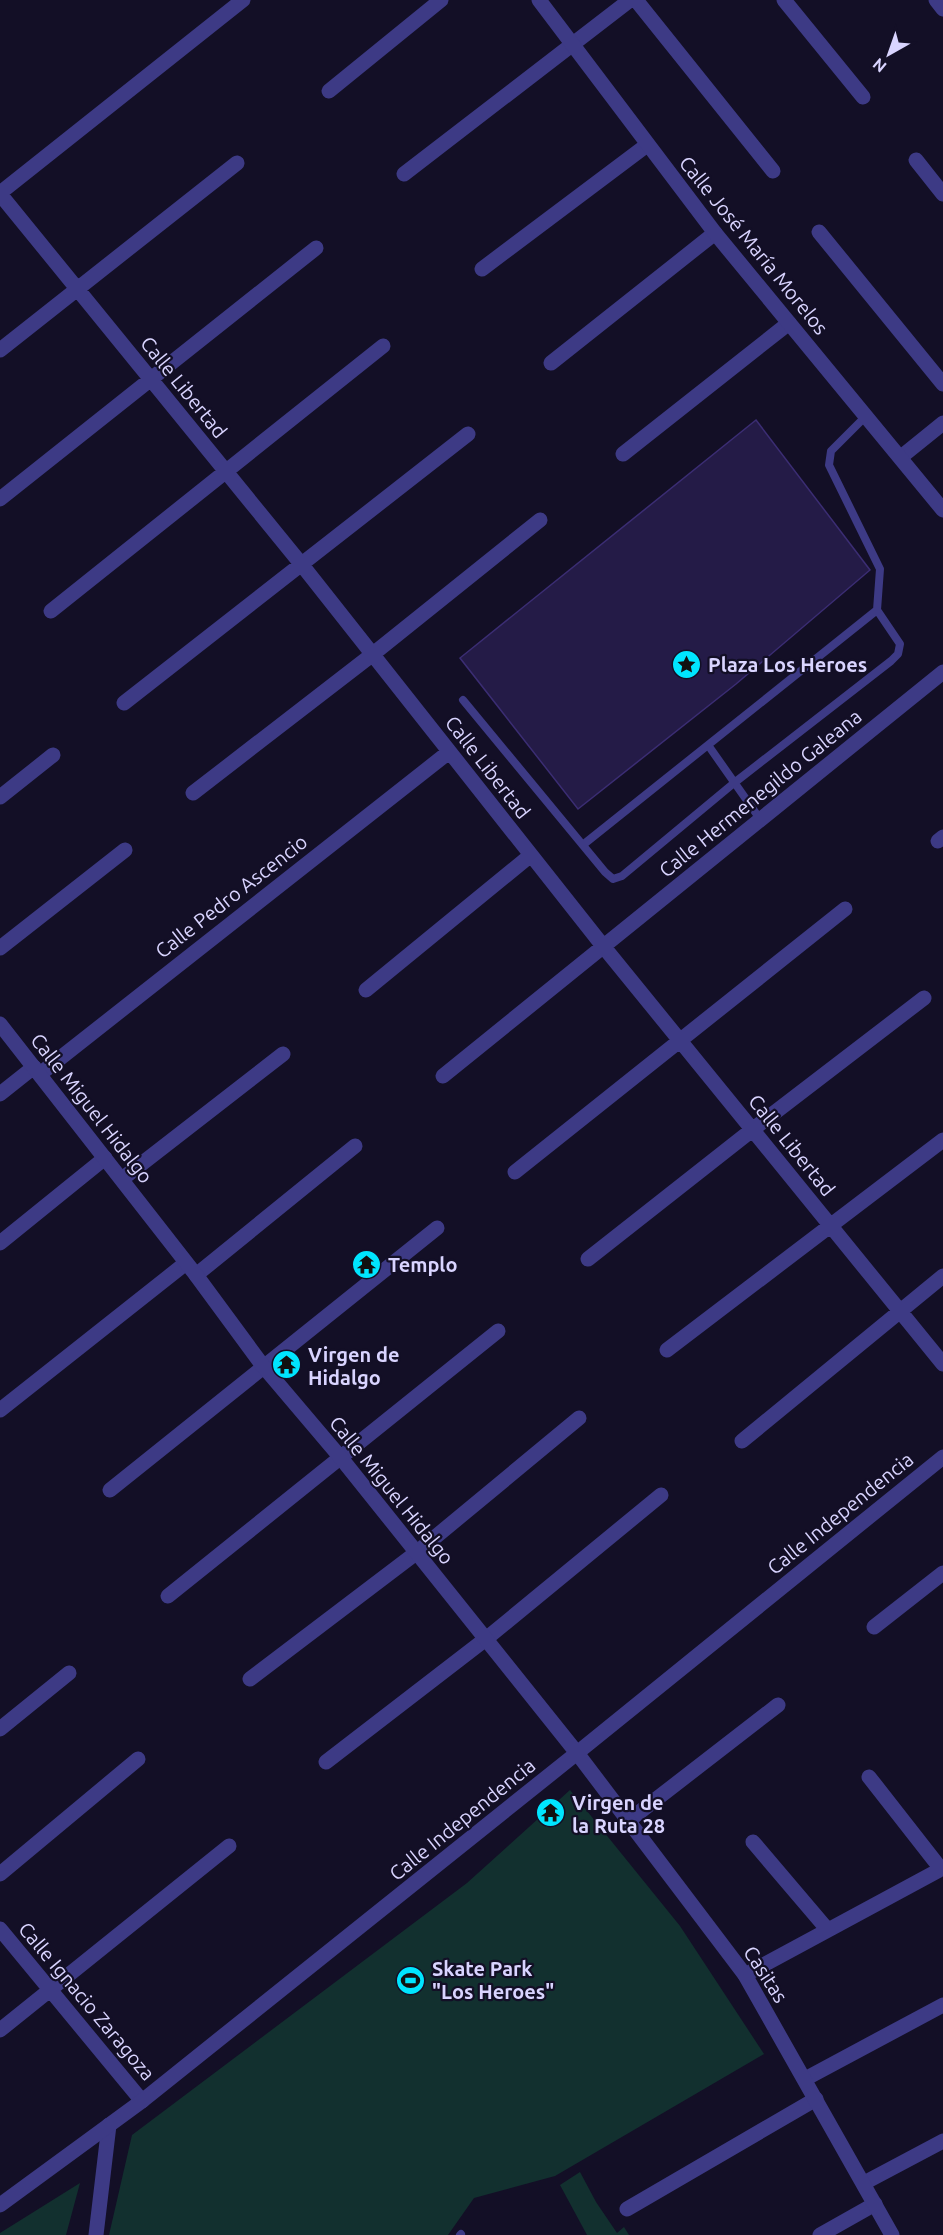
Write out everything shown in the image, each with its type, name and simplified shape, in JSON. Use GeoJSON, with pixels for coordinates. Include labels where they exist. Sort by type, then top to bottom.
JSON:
{"type":"FeatureCollection","features":[{"type":"Feature","properties":{"kind":"street"},"geometry":{"type":"LineString","coordinates":[[0,194],[243,0]]}},
{"type":"Feature","properties":{"kind":"street"},"geometry":{"type":"LineString","coordinates":[[329,91],[441,0]]}},
{"type":"Feature","properties":{"kind":"street","name":"Calle José María Morelos"},"geometry":{"type":"LineString","coordinates":[[539,0],[715,233],[943,510]]}},
{"type":"Feature","properties":{"kind":"street"},"geometry":{"type":"LineString","coordinates":[[404,174],[630,0]]}},
{"type":"Feature","properties":{"kind":"street"},"geometry":{"type":"LineString","coordinates":[[636,0],[773,171]]}},
{"type":"Feature","properties":{"kind":"street"},"geometry":{"type":"LineString","coordinates":[[784,0],[863,96]]}},
{"type":"Feature","properties":{"kind":"street"},"geometry":{"type":"LineString","coordinates":[[936,0],[943,9]]}},
{"type":"Feature","properties":{"kind":"street"},"geometry":{"type":"LineString","coordinates":[[482,269],[647,145]]}},
{"type":"Feature","properties":{"kind":"street"},"geometry":{"type":"LineString","coordinates":[[916,160],[943,194]]}},
{"type":"Feature","properties":{"kind":"street"},"geometry":{"type":"LineString","coordinates":[[0,350],[237,163]]}},
{"type":"Feature","properties":{"kind":"street","name":"Calle Libertad"},"geometry":{"type":"LineString","coordinates":[[0,194],[302,565],[603,946],[943,1364]]}},
{"type":"Feature","properties":{"kind":"street"},"geometry":{"type":"LineString","coordinates":[[819,232],[943,384]]}},
{"type":"Feature","properties":{"kind":"street"},"geometry":{"type":"LineString","coordinates":[[551,363],[715,233]]}},
{"type":"Feature","properties":{"kind":"street"},"geometry":{"type":"LineString","coordinates":[[0,499],[316,248]]}},
{"type":"Feature","properties":{"kind":"street"},"geometry":{"type":"LineString","coordinates":[[623,454],[789,323]]}},
{"type":"Feature","properties":{"kind":"street"},"geometry":{"type":"LineString","coordinates":[[51,611],[383,346]]}},
{"type":"Feature","properties":{"kind":"street"},"geometry":{"type":"LineString","coordinates":[[901,457],[943,423]]}},
{"type":"Feature","properties":{"kind":"street"},"geometry":{"type":"LineString","coordinates":[[124,703],[468,434]]}},
{"type":"Feature","properties":{"kind":"street"},"geometry":{"type":"LineString","coordinates":[[193,793],[373,654],[540,520]]}},
{"type":"Feature","properties":{"kind":"street","name":"Calle Hermenegildo Galeana"},"geometry":{"type":"LineString","coordinates":[[443,1076],[943,672]]}},
{"type":"Feature","properties":{"kind":"street","name":"Calle Pedro Ascencio"},"geometry":{"type":"LineString","coordinates":[[0,1094],[37,1071],[449,752]]}},
{"type":"Feature","properties":{"kind":"street"},"geometry":{"type":"LineString","coordinates":[[0,797],[53,754]]}},
{"type":"Feature","properties":{"kind":"street"},"geometry":{"type":"LineString","coordinates":[[0,948],[125,850]]}},
{"type":"Feature","properties":{"kind":"street"},"geometry":{"type":"LineString","coordinates":[[366,990],[531,855]]}},
{"type":"Feature","properties":{"kind":"street"},"geometry":{"type":"LineString","coordinates":[[515,1173],[844,909]]}},
{"type":"Feature","properties":{"kind":"street"},"geometry":{"type":"LineString","coordinates":[[588,1259],[924,998]]}},
{"type":"Feature","properties":{"kind":"street","name":"Calle Miguel Hidalgo"},"geometry":{"type":"LineString","coordinates":[[0,1024],[122,1179],[263,1366],[341,1458],[577,1753]]}},
{"type":"Feature","properties":{"kind":"street"},"geometry":{"type":"LineString","coordinates":[[122,1179],[283,1054]]}},
{"type":"Feature","properties":{"kind":"street"},"geometry":{"type":"LineString","coordinates":[[667,1350],[943,1140]]}},
{"type":"Feature","properties":{"kind":"street"},"geometry":{"type":"LineString","coordinates":[[0,1410],[356,1146]]}},
{"type":"Feature","properties":{"kind":"street"},"geometry":{"type":"LineString","coordinates":[[0,1243],[105,1158]]}},
{"type":"Feature","properties":{"kind":"street"},"geometry":{"type":"LineString","coordinates":[[110,1490],[437,1228]]}},
{"type":"Feature","properties":{"kind":"street"},"geometry":{"type":"LineString","coordinates":[[742,1441],[943,1276]]}},
{"type":"Feature","properties":{"kind":"street"},"geometry":{"type":"LineString","coordinates":[[168,1596],[498,1330]]}},
{"type":"Feature","properties":{"kind":"street"},"geometry":{"type":"LineString","coordinates":[[250,1679],[416,1553],[579,1418]]}},
{"type":"Feature","properties":{"kind":"street","name":"Calle Independencia"},"geometry":{"type":"LineString","coordinates":[[0,2205],[142,2101],[943,1457]]}},
{"type":"Feature","properties":{"kind":"street"},"geometry":{"type":"LineString","coordinates":[[326,1762],[487,1638],[661,1495]]}},
{"type":"Feature","properties":{"kind":"street"},"geometry":{"type":"LineString","coordinates":[[874,1627],[943,1573]]}},
{"type":"Feature","properties":{"kind":"street"},"geometry":{"type":"LineString","coordinates":[[0,1729],[69,1673]]}},
{"type":"Feature","properties":{"kind":"street"},"geometry":{"type":"LineString","coordinates":[[628,1821],[778,1704]]}},
{"type":"Feature","properties":{"kind":"street","name":"Casitas"},"geometry":{"type":"LineString","coordinates":[[577,1753],[745,1975],[892,2235]]}},
{"type":"Feature","properties":{"kind":"street"},"geometry":{"type":"LineString","coordinates":[[0,1874],[138,1759]]}},
{"type":"Feature","properties":{"kind":"street"},"geometry":{"type":"LineString","coordinates":[[745,1975],[942,1868],[869,1777]]}},
{"type":"Feature","properties":{"kind":"street"},"geometry":{"type":"LineString","coordinates":[[753,1842],[826,1929]]}},
{"type":"Feature","properties":{"kind":"street"},"geometry":{"type":"LineString","coordinates":[[0,2030],[229,1846]]}},
{"type":"Feature","properties":{"kind":"street","name":"Calle Ignacio Zaragoza"},"geometry":{"type":"LineString","coordinates":[[0,1929],[142,2101]]}},
{"type":"Feature","properties":{"kind":"street"},"geometry":{"type":"LineString","coordinates":[[805,2079],[943,2005]]}},
{"type":"Feature","properties":{"kind":"street"},"geometry":{"type":"LineString","coordinates":[[627,2209],[816,2099]]}},
{"type":"Feature","properties":{"kind":"street"},"geometry":{"type":"LineString","coordinates":[[96,2235],[109,2126]]}},
{"type":"Feature","properties":{"kind":"street"},"geometry":{"type":"LineString","coordinates":[[864,2183],[943,2141]]}},
{"type":"Feature","properties":{"kind":"street"},"geometry":{"type":"LineString","coordinates":[[820,2235],[875,2204]]}},
{"type":"Feature","properties":{"kind":"lane"},"geometry":{"type":"LineString","coordinates":[[463,700],[613,879],[622,876],[734,783],[898,654],[900,644],[877,610],[880,569],[829,465],[831,452],[866,416]]}},
{"type":"Feature","properties":{"kind":"lane"},"geometry":{"type":"LineString","coordinates":[[584,844],[877,610]]}},
{"type":"Feature","properties":{"kind":"lane"},"geometry":{"type":"LineString","coordinates":[[708,745],[760,819]]}},
{"type":"Feature","properties":{"kind":"green space"},"geometry":{"type":"Polygon","coordinates":[[[570,1790],[680,1926],[764,2054],[555,2176],[474,2198],[448,2235],[109,2235],[132,2135],[467,1883],[570,1790]]]}},
{"type":"Feature","properties":{"kind":"green space"},"geometry":{"type":"Polygon","coordinates":[[[580,2172],[596,2202],[617,2233],[624,2227],[629,2235],[587,2235],[560,2185],[580,2172]]]}},
{"type":"Feature","properties":{"kind":"green space"},"geometry":{"type":"Polygon","coordinates":[[[80,2183],[66,2235],[0,2235],[0,2233],[80,2183]]]}},
{"type":"Feature","properties":{"kind":"building","name":"Plaza Los Heroes"},"geometry":{"type":"Polygon","coordinates":[[[756,420],[870,570],[736,684],[578,809],[460,658],[756,420]]]}},
{"type":"Feature","properties":{"kind":"place","name":"Plaza Los Heroes"},"geometry":{"type":"Point","coordinates":[687,664]}},
{"type":"Feature","properties":{"kind":"place","name":"Templo"},"geometry":{"type":"Point","coordinates":[367,1264]}},
{"type":"Feature","properties":{"kind":"place","name":"Virgen de Hidalgo"},"geometry":{"type":"Point","coordinates":[287,1365]}},
{"type":"Feature","properties":{"kind":"place","name":"Virgen de la Ruta 28"},"geometry":{"type":"Point","coordinates":[551,1813]}},
{"type":"Feature","properties":{"kind":"place","name":"Skate Park \"Los Heroes\""},"geometry":{"type":"Point","coordinates":[411,1980]}}]}
